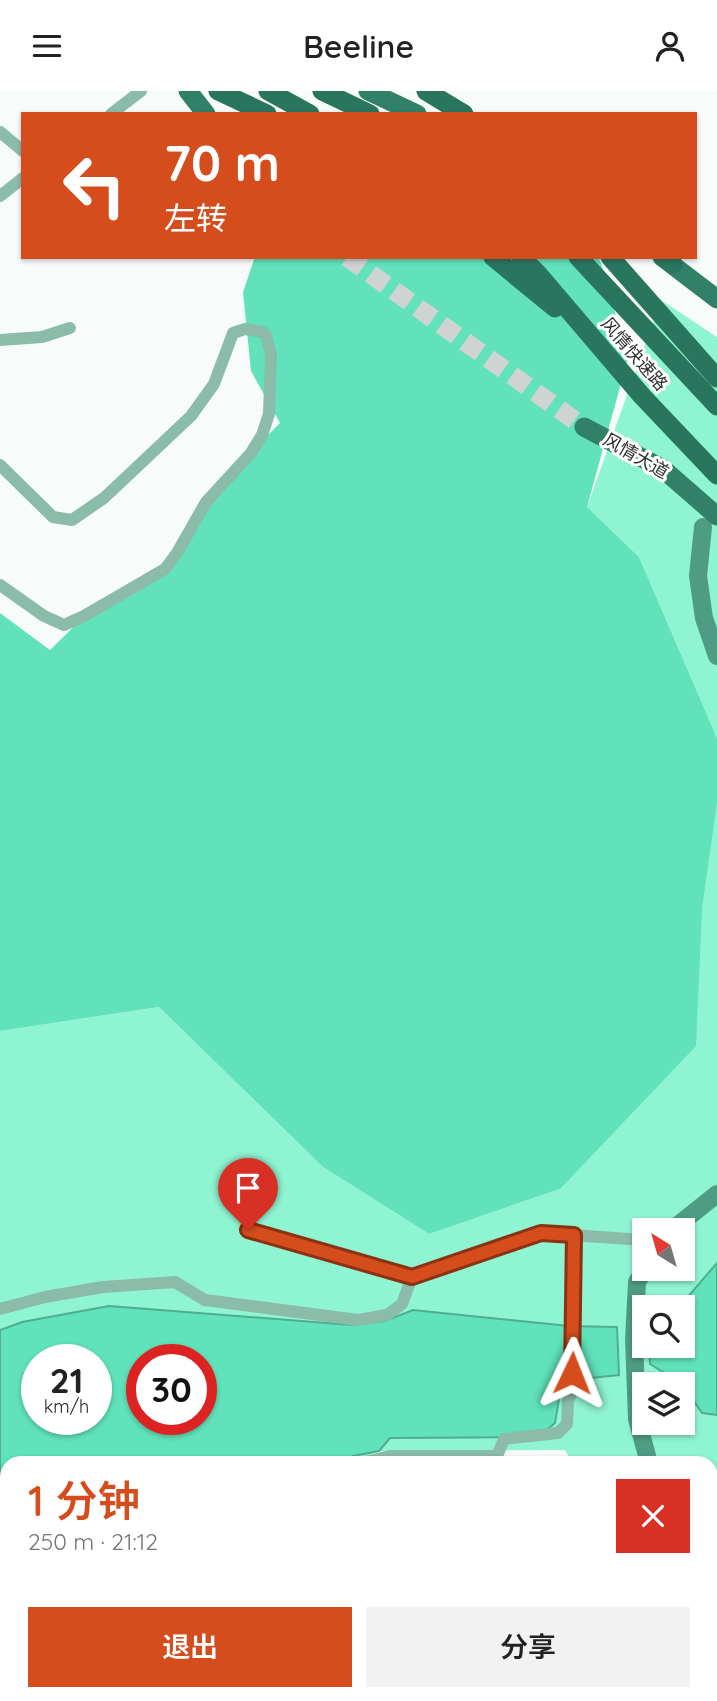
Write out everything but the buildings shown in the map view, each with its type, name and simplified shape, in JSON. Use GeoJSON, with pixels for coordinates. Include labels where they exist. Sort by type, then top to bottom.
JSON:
{"type":"FeatureCollection","features":[{"type":"Feature","properties":{"kind":"highway"},"geometry":{"type":"LineString","coordinates":[[218,91],[263,112]]}},
{"type":"Feature","properties":{"kind":"highway"},"geometry":{"type":"LineString","coordinates":[[268,91],[306,112]]}},
{"type":"Feature","properties":{"kind":"highway"},"geometry":{"type":"LineString","coordinates":[[323,91],[366,112]]}},
{"type":"Feature","properties":{"kind":"highway"},"geometry":{"type":"LineString","coordinates":[[426,91],[456,108]]}},
{"type":"Feature","properties":{"kind":"highway"},"geometry":{"type":"LineString","coordinates":[[496,259],[592,337]]}},
{"type":"Feature","properties":{"kind":"highway","name":"风情快速路"},"geometry":{"type":"LineString","coordinates":[[523,259],[642,397],[717,475]]}},
{"type":"Feature","properties":{"kind":"highway","name":"风情快速路"},"geometry":{"type":"LineString","coordinates":[[580,259],[717,406]]}},
{"type":"Feature","properties":{"kind":"highway"},"geometry":{"type":"LineString","coordinates":[[612,259],[717,378]]}},
{"type":"Feature","properties":{"kind":"main road"},"geometry":{"type":"LineString","coordinates":[[188,91],[204,112]]}},
{"type":"Feature","properties":{"kind":"main road"},"geometry":{"type":"LineString","coordinates":[[368,91],[413,112]]}},
{"type":"Feature","properties":{"kind":"main road"},"geometry":{"type":"LineString","coordinates":[[666,260],[717,299]]}},
{"type":"Feature","properties":{"kind":"main road","name":"风情大道"},"geometry":{"type":"LineString","coordinates":[[584,427],[663,469],[710,521]]}},
{"type":"Feature","properties":{"kind":"main road"},"geometry":{"type":"LineString","coordinates":[[710,521],[698,576],[704,618],[717,656]]}},
{"type":"Feature","properties":{"kind":"main road"},"geometry":{"type":"LineString","coordinates":[[684,1218],[717,1194]]}},
{"type":"Feature","properties":{"kind":"main road"},"geometry":{"type":"LineString","coordinates":[[640,1281],[634,1341],[637,1419],[647,1456]]}},
{"type":"Feature","properties":{"kind":"street"},"geometry":{"type":"LineString","coordinates":[[114,112],[141,91]]}},
{"type":"Feature","properties":{"kind":"street"},"geometry":{"type":"LineString","coordinates":[[0,132],[21,149]]}},
{"type":"Feature","properties":{"kind":"street"},"geometry":{"type":"LineString","coordinates":[[0,196],[21,180]]}},
{"type":"Feature","properties":{"kind":"street"},"geometry":{"type":"LineString","coordinates":[[0,339],[42,337],[70,328]]}},
{"type":"Feature","properties":{"kind":"street"},"geometry":{"type":"LineString","coordinates":[[0,465],[53,517],[72,520],[104,498],[191,416],[214,384],[233,333],[245,329],[266,335],[271,355],[269,414],[262,435],[251,453],[206,502],[165,569],[64,625],[44,616],[0,585]]}},
{"type":"Feature","properties":{"kind":"street"},"geometry":{"type":"LineString","coordinates":[[248,1230],[412,1277],[541,1233],[632,1239]]}},
{"type":"Feature","properties":{"kind":"street"},"geometry":{"type":"LineString","coordinates":[[390,1456],[497,1456],[504,1439],[558,1433],[567,1424],[568,1401],[572,1392],[574,1235]]}},
{"type":"Feature","properties":{"kind":"street"},"geometry":{"type":"LineString","coordinates":[[0,1309],[45,1297],[103,1287],[175,1282],[205,1300],[358,1319],[387,1315],[402,1304],[412,1277]]}},
{"type":"Feature","properties":{"kind":"shaded area"},"geometry":{"type":"Polygon","coordinates":[[[254,259],[600,260],[628,358],[587,507],[639,557],[717,738],[717,804],[702,910],[696,1046],[560,1189],[429,1234],[323,1167],[159,1007],[0,1031],[0,613],[50,650],[90,611],[169,571],[201,501],[280,423],[251,371],[243,292],[254,259]]]}},
{"type":"Feature","properties":{"kind":"shaded area"},"geometry":{"type":"Polygon","coordinates":[[[661,300],[717,337],[717,738],[639,557],[587,507],[661,300]]]}},
{"type":"Feature","properties":{"kind":"shaded area"},"geometry":{"type":"Polygon","coordinates":[[[717,804],[717,1456],[568,1456],[565,1450],[379,1451],[366,1456],[0,1456],[0,1031],[159,1007],[323,1167],[429,1234],[560,1189],[702,910],[717,804]]]}},
{"type":"Feature","properties":{"kind":"shaded area"},"geometry":{"type":"Polygon","coordinates":[[[717,1263],[717,1415],[702,1413],[695,1403],[695,1372],[663,1372],[650,1364],[650,1358],[695,1358],[695,1295],[689,1295],[717,1263]]]}},
{"type":"Feature","properties":{"kind":"shaded area"},"geometry":{"type":"Polygon","coordinates":[[[109,1306],[352,1325],[385,1321],[413,1310],[569,1326],[617,1327],[619,1375],[562,1381],[555,1423],[539,1437],[390,1438],[379,1451],[353,1456],[0,1456],[0,1330],[22,1322],[109,1306]]]}},
{"type":"Feature","properties":{"kind":"tunnel"},"geometry":{"type":"LineString","coordinates":[[350,259],[584,427]]}},
{"type":"Feature","properties":{"kind":"route"},"geometry":{"type":"LineString","coordinates":[[248,1230],[412,1277],[541,1233],[574,1235],[572,1373]]}}]}
